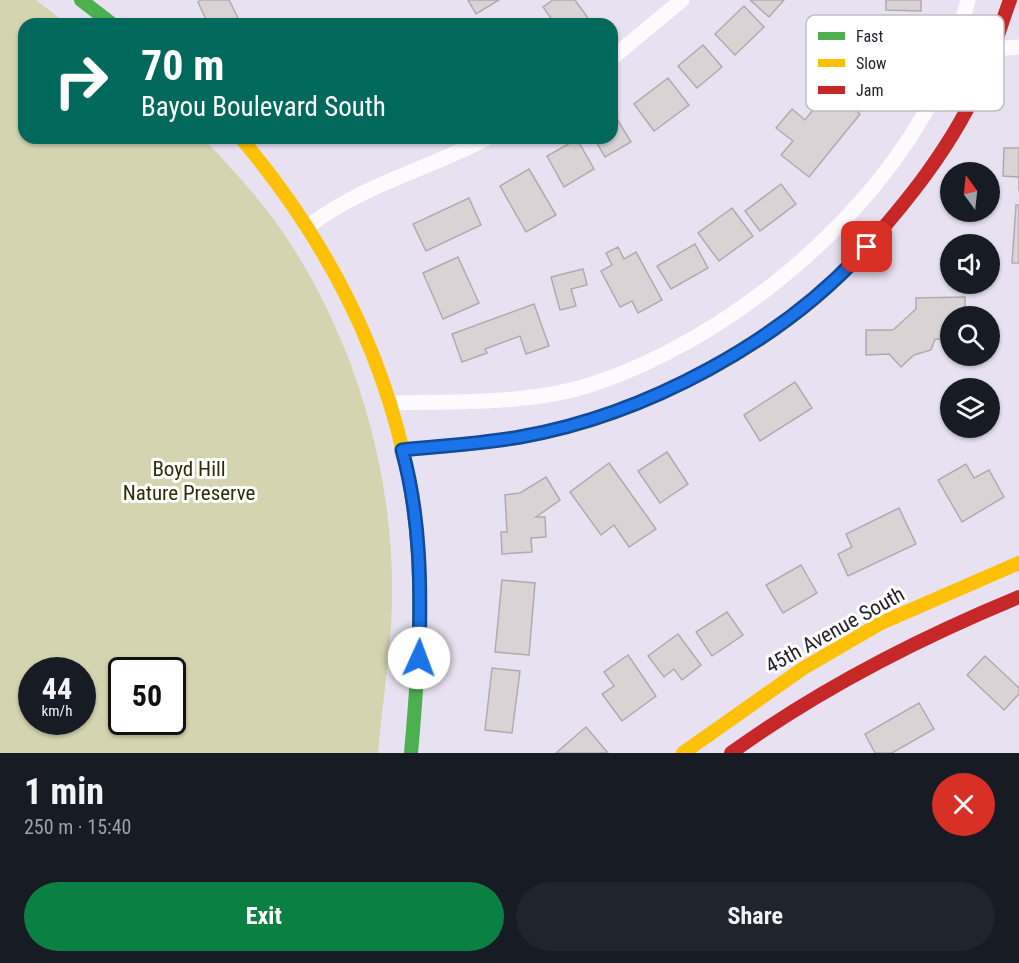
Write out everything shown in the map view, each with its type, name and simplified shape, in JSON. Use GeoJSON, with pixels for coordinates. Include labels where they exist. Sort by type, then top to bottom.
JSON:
{"type":"FeatureCollection","features":[{"type":"Feature","properties":{"kind":"street"},"geometry":{"type":"LineString","coordinates":[[81,0],[104,18]]}},
{"type":"Feature","properties":{"kind":"street"},"geometry":{"type":"LineString","coordinates":[[618,53],[682,0]]}},
{"type":"Feature","properties":{"kind":"street"},"geometry":{"type":"LineString","coordinates":[[964,15],[968,0]]}},
{"type":"Feature","properties":{"kind":"street"},"geometry":{"type":"LineString","coordinates":[[1004,20],[1010,0]]}},
{"type":"Feature","properties":{"kind":"street"},"geometry":{"type":"LineString","coordinates":[[1004,48],[1019,47]]}},
{"type":"Feature","properties":{"kind":"street"},"geometry":{"type":"LineString","coordinates":[[390,404],[524,398],[592,384],[705,333],[747,305],[783,276],[878,184],[911,137],[925,111]]}},
{"type":"Feature","properties":{"kind":"street"},"geometry":{"type":"LineString","coordinates":[[402,450],[520,437],[573,425],[623,408],[674,386],[757,340],[803,308],[854,261],[905,204],[941,157],[967,111]]}},
{"type":"Feature","properties":{"kind":"street"},"geometry":{"type":"LineString","coordinates":[[246,144],[310,225],[347,293],[374,354],[410,476],[417,530],[421,596],[418,678],[411,753]]}},
{"type":"Feature","properties":{"kind":"street"},"geometry":{"type":"LineString","coordinates":[[310,225],[339,204],[374,186],[473,144]]}},
{"type":"Feature","properties":{"kind":"street","name":"45th Avenue South"},"geometry":{"type":"LineString","coordinates":[[683,753],[802,669],[881,623],[1019,563]]}},
{"type":"Feature","properties":{"kind":"street"},"geometry":{"type":"LineString","coordinates":[[731,753],[828,689],[900,649],[966,618],[1019,597]]}},
{"type":"Feature","properties":{"kind":"green space","name":"Boyd Hill Nature Preserve"},"geometry":{"type":"Polygon","coordinates":[[[0,0],[36,0],[59,18],[18,18],[18,144],[209,144],[271,215],[290,243],[335,326],[368,416],[387,510],[391,557],[392,604],[378,753],[0,753],[0,0]]]}},
{"type":"Feature","properties":{"kind":"building"},"geometry":{"type":"Polygon","coordinates":[[[201,0],[229,0],[238,18],[205,18],[198,2],[201,0]]]}},
{"type":"Feature","properties":{"kind":"building"},"geometry":{"type":"Polygon","coordinates":[[[468,0],[499,0],[476,14],[468,0]]]}},
{"type":"Feature","properties":{"kind":"building"},"geometry":{"type":"Polygon","coordinates":[[[553,0],[575,0],[588,18],[551,18],[543,7],[553,0]]]}},
{"type":"Feature","properties":{"kind":"building"},"geometry":{"type":"Polygon","coordinates":[[[750,0],[784,0],[769,17],[750,0]]]}},
{"type":"Feature","properties":{"kind":"building"},"geometry":{"type":"Polygon","coordinates":[[[886,0],[921,0],[921,11],[886,10],[886,0]]]}},
{"type":"Feature","properties":{"kind":"building"},"geometry":{"type":"Polygon","coordinates":[[[744,6],[764,27],[735,55],[715,34],[744,6]]]}},
{"type":"Feature","properties":{"kind":"building"},"geometry":{"type":"Polygon","coordinates":[[[703,45],[722,67],[697,88],[678,66],[703,45]]]}},
{"type":"Feature","properties":{"kind":"building"},"geometry":{"type":"Polygon","coordinates":[[[668,78],[689,105],[654,131],[634,104],[668,78]]]}},
{"type":"Feature","properties":{"kind":"building"},"geometry":{"type":"Polygon","coordinates":[[[792,109],[805,120],[812,111],[856,111],[860,114],[809,177],[781,155],[793,141],[776,128],[792,109]]]}},
{"type":"Feature","properties":{"kind":"building"},"geometry":{"type":"Polygon","coordinates":[[[618,121],[631,142],[605,157],[597,144],[618,144],[618,121]]]}},
{"type":"Feature","properties":{"kind":"building"},"geometry":{"type":"Polygon","coordinates":[[[568,144],[580,144],[594,169],[564,187],[547,156],[568,144]]]}},
{"type":"Feature","properties":{"kind":"building"},"geometry":{"type":"Polygon","coordinates":[[[1004,148],[1019,148],[1019,177],[1003,176],[1004,148]]]}},
{"type":"Feature","properties":{"kind":"building"},"geometry":{"type":"Polygon","coordinates":[[[529,169],[556,215],[526,232],[500,186],[529,169]]]}},
{"type":"Feature","properties":{"kind":"building"},"geometry":{"type":"Polygon","coordinates":[[[781,184],[796,204],[760,231],[745,211],[781,184]]]}},
{"type":"Feature","properties":{"kind":"building"},"geometry":{"type":"Polygon","coordinates":[[[469,198],[481,225],[426,251],[413,224],[469,198]]]}},
{"type":"Feature","properties":{"kind":"building"},"geometry":{"type":"Polygon","coordinates":[[[1016,205],[1019,205],[1019,263],[1012,263],[1016,205]]]}},
{"type":"Feature","properties":{"kind":"building"},"geometry":{"type":"Polygon","coordinates":[[[732,208],[753,236],[719,261],[698,233],[732,208]]]}},
{"type":"Feature","properties":{"kind":"building"},"geometry":{"type":"Polygon","coordinates":[[[695,244],[708,268],[671,289],[657,266],[695,244]]]}},
{"type":"Feature","properties":{"kind":"building"},"geometry":{"type":"Polygon","coordinates":[[[618,247],[624,259],[636,252],[662,300],[638,313],[632,301],[620,307],[601,271],[612,265],[606,253],[618,247]]]}},
{"type":"Feature","properties":{"kind":"building"},"geometry":{"type":"Polygon","coordinates":[[[458,257],[479,303],[443,319],[423,273],[458,257]]]}},
{"type":"Feature","properties":{"kind":"building"},"geometry":{"type":"Polygon","coordinates":[[[583,269],[587,285],[571,289],[576,306],[560,310],[551,277],[583,269]]]}},
{"type":"Feature","properties":{"kind":"building"},"geometry":{"type":"Polygon","coordinates":[[[965,297],[965,306],[940,306],[940,339],[935,339],[931,350],[914,355],[901,367],[889,354],[866,355],[866,330],[893,330],[916,309],[916,298],[965,297]]]}},
{"type":"Feature","properties":{"kind":"building"},"geometry":{"type":"Polygon","coordinates":[[[534,304],[549,346],[526,354],[520,336],[485,349],[487,353],[462,362],[452,334],[534,304]]]}},
{"type":"Feature","properties":{"kind":"building"},"geometry":{"type":"Polygon","coordinates":[[[795,382],[812,408],[760,441],[744,415],[795,382]]]}},
{"type":"Feature","properties":{"kind":"building"},"geometry":{"type":"Polygon","coordinates":[[[667,452],[688,484],[660,503],[638,471],[667,452]]]}},
{"type":"Feature","properties":{"kind":"building"},"geometry":{"type":"Polygon","coordinates":[[[609,463],[656,529],[629,547],[614,525],[601,535],[570,492],[609,463]]]}},
{"type":"Feature","properties":{"kind":"building"},"geometry":{"type":"Polygon","coordinates":[[[966,464],[974,478],[989,470],[1004,497],[962,522],[938,480],[966,464]]]}},
{"type":"Feature","properties":{"kind":"building"},"geometry":{"type":"Polygon","coordinates":[[[546,477],[560,500],[536,517],[545,517],[546,537],[531,538],[532,552],[502,554],[501,532],[507,532],[505,495],[520,493],[546,477]]]}},
{"type":"Feature","properties":{"kind":"building"},"geometry":{"type":"Polygon","coordinates":[[[899,508],[916,544],[848,576],[838,554],[852,547],[846,534],[899,508]]]}},
{"type":"Feature","properties":{"kind":"building"},"geometry":{"type":"Polygon","coordinates":[[[801,565],[817,593],[783,613],[766,585],[801,565]]]}},
{"type":"Feature","properties":{"kind":"building"},"geometry":{"type":"Polygon","coordinates":[[[502,580],[535,583],[529,655],[495,652],[502,580]]]}},
{"type":"Feature","properties":{"kind":"building"},"geometry":{"type":"Polygon","coordinates":[[[727,612],[743,635],[712,656],[696,632],[727,612]]]}},
{"type":"Feature","properties":{"kind":"building"},"geometry":{"type":"Polygon","coordinates":[[[678,634],[701,665],[682,680],[674,669],[664,677],[648,656],[678,634]]]}},
{"type":"Feature","properties":{"kind":"building"},"geometry":{"type":"Polygon","coordinates":[[[628,655],[656,696],[622,721],[602,694],[614,686],[604,672],[628,655]]]}},
{"type":"Feature","properties":{"kind":"building"},"geometry":{"type":"Polygon","coordinates":[[[985,656],[1019,688],[1019,694],[1004,710],[967,675],[985,656]]]}},
{"type":"Feature","properties":{"kind":"building"},"geometry":{"type":"Polygon","coordinates":[[[492,668],[520,671],[512,733],[485,730],[492,668]]]}},
{"type":"Feature","properties":{"kind":"building"},"geometry":{"type":"Polygon","coordinates":[[[919,703],[934,729],[892,753],[875,753],[865,734],[919,703]]]}},
{"type":"Feature","properties":{"kind":"building"},"geometry":{"type":"Polygon","coordinates":[[[586,727],[608,753],[556,753],[586,727]]]}},
{"type":"Feature","properties":{"kind":"traffic: fast"},"geometry":{"type":"LineString","coordinates":[[81,0],[104,18]]}},
{"type":"Feature","properties":{"kind":"traffic: fast"},"geometry":{"type":"LineString","coordinates":[[404,456],[411,493],[419,567],[419,641],[411,753]]}},
{"type":"Feature","properties":{"kind":"traffic: slow"},"geometry":{"type":"LineString","coordinates":[[246,144],[296,210],[342,287],[378,369],[404,456]]}},
{"type":"Feature","properties":{"kind":"traffic: slow"},"geometry":{"type":"LineString","coordinates":[[402,450],[477,443],[551,431],[591,420],[673,388],[714,367],[790,318],[824,291],[853,262]]}},
{"type":"Feature","properties":{"kind":"traffic: slow"},"geometry":{"type":"LineString","coordinates":[[683,753],[802,669],[881,623],[1019,563]]}},
{"type":"Feature","properties":{"kind":"traffic: jam"},"geometry":{"type":"LineString","coordinates":[[1004,18],[1010,0]]}},
{"type":"Feature","properties":{"kind":"traffic: jam"},"geometry":{"type":"LineString","coordinates":[[853,262],[927,173],[966,111]]}},
{"type":"Feature","properties":{"kind":"traffic: jam"},"geometry":{"type":"LineString","coordinates":[[731,753],[800,707],[870,666],[1019,597]]}},
{"type":"Feature","properties":{"kind":"route"},"geometry":{"type":"LineString","coordinates":[[419,658],[421,596],[417,530],[410,476],[402,450],[520,437],[573,425],[623,408],[674,386],[757,340],[803,308],[867,247]]}}]}
